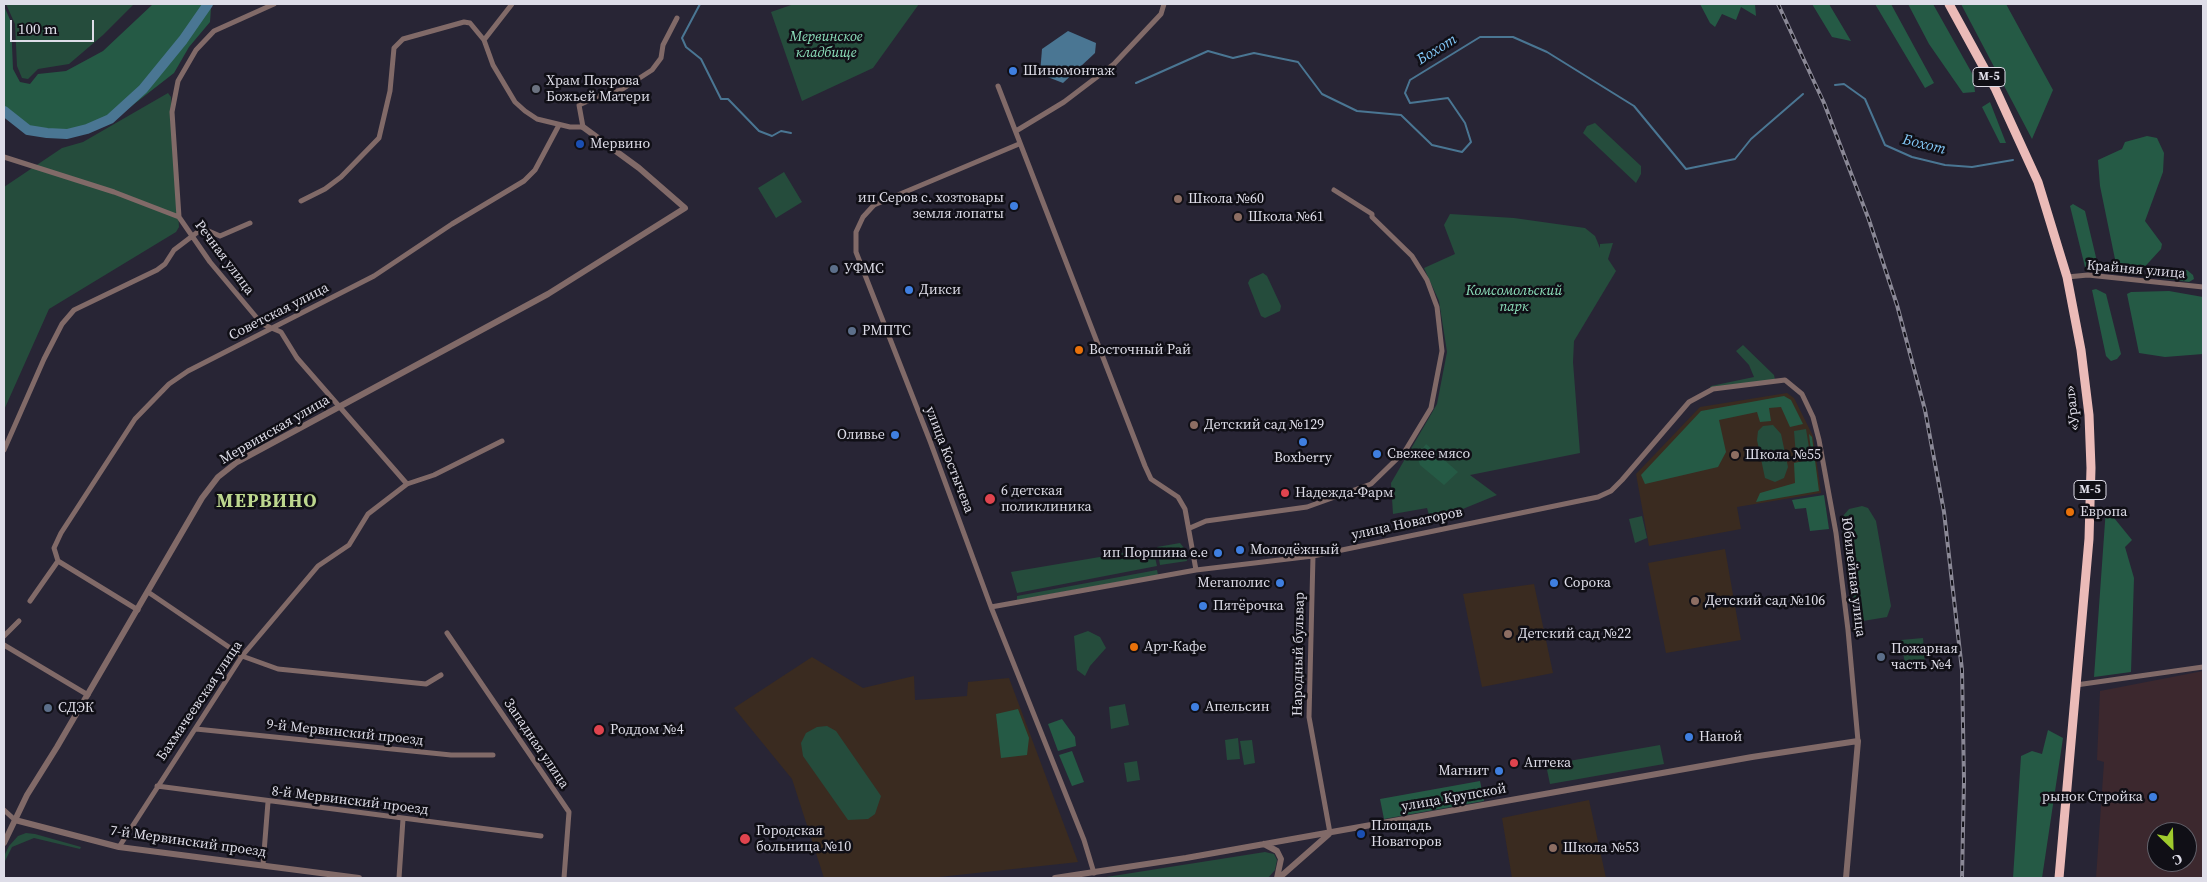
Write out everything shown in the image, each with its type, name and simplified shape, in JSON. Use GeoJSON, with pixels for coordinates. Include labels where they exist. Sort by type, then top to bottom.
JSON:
{"type":"FeatureCollection","features":[{"type":"Feature","properties":{"kind":"highway","name":"«Урал»"},"geometry":{"type":"LineString","coordinates":[[1949,4],[1995,88],[2026,152],[2054,231],[2067,277],[2089,415],[2091,468],[2089,539],[2057,878]]}},
{"type":"Feature","properties":{"kind":"street","name":"Речная улица"},"geometry":{"type":"LineString","coordinates":[[274,4],[214,31],[196,50],[178,81],[172,112],[180,217],[210,262],[262,324],[281,332],[297,358],[407,484]]}},
{"type":"Feature","properties":{"kind":"street"},"geometry":{"type":"LineString","coordinates":[[484,40],[512,4]]}},
{"type":"Feature","properties":{"kind":"street"},"geometry":{"type":"LineString","coordinates":[[1016,131],[1064,102],[1114,64],[1160,14],[1164,4]]}},
{"type":"Feature","properties":{"kind":"street"},"geometry":{"type":"LineString","coordinates":[[301,201],[325,189],[341,177],[378,138],[390,91],[394,48],[403,39],[464,22],[470,23],[484,40],[488,55],[498,77],[515,102],[537,118],[559,125],[582,127],[579,105],[601,95],[621,90],[652,70],[661,58],[663,45],[677,18]]}},
{"type":"Feature","properties":{"kind":"street"},"geometry":{"type":"LineString","coordinates":[[998,86],[1145,466],[1151,479],[1178,497],[1185,508],[1196,570]]}},
{"type":"Feature","properties":{"kind":"street","name":"Советская улица"},"geometry":{"type":"LineString","coordinates":[[58,561],[54,548],[61,533],[135,419],[169,384],[188,371],[374,276],[452,224],[524,181],[535,170],[559,125]]}},
{"type":"Feature","properties":{"kind":"street","name":"Мервинская улица"},"geometry":{"type":"LineString","coordinates":[[4,843],[28,795],[202,498],[218,477],[238,462],[340,406],[423,364],[548,294],[685,208],[639,168],[582,127]]}},
{"type":"Feature","properties":{"kind":"street","name":"улица Костычева"},"geometry":{"type":"LineString","coordinates":[[1019,144],[874,206],[863,217],[854,241],[856,252],[930,441],[991,606],[1084,840],[1094,873]]}},
{"type":"Feature","properties":{"kind":"street"},"geometry":{"type":"LineString","coordinates":[[4,157],[114,192],[180,217]]}},
{"type":"Feature","properties":{"kind":"street"},"geometry":{"type":"LineString","coordinates":[[1190,528],[1206,521],[1307,507],[1371,484],[1405,452],[1431,408],[1442,351],[1437,307],[1424,274],[1404,246],[1372,217],[1372,214],[1334,190]]}},
{"type":"Feature","properties":{"kind":"street"},"geometry":{"type":"LineString","coordinates":[[4,450],[44,359],[67,316],[74,310],[157,270],[165,264],[174,250],[192,235],[204,229],[220,236],[250,223]]}},
{"type":"Feature","properties":{"kind":"street","name":"Крайняя улица"},"geometry":{"type":"LineString","coordinates":[[2067,277],[2088,275],[2203,287]]}},
{"type":"Feature","properties":{"kind":"street","name":"улица Новаторов"},"geometry":{"type":"LineString","coordinates":[[991,606],[1196,570],[1314,556],[1598,497],[1610,491],[1622,480],[1689,402],[1713,390],[1785,380]]}},
{"type":"Feature","properties":{"kind":"street","name":"Юбилейная улица"},"geometry":{"type":"LineString","coordinates":[[1785,380],[1802,394],[1813,417],[1819,440],[1836,533],[1848,630],[1858,741],[1846,878]]}},
{"type":"Feature","properties":{"kind":"street","name":"Бахмачеевская улица"},"geometry":{"type":"LineString","coordinates":[[119,847],[242,656],[318,566],[350,545],[368,514],[407,484],[434,475],[502,441]]}},
{"type":"Feature","properties":{"kind":"street","name":"Народный бульвар"},"geometry":{"type":"LineString","coordinates":[[1314,556],[1309,717],[1330,833]]}},
{"type":"Feature","properties":{"kind":"street"},"geometry":{"type":"LineString","coordinates":[[30,601],[58,561],[138,610]]}},
{"type":"Feature","properties":{"kind":"street"},"geometry":{"type":"LineString","coordinates":[[148,592],[242,656],[284,670],[426,684],[441,675]]}},
{"type":"Feature","properties":{"kind":"street"},"geometry":{"type":"LineString","coordinates":[[4,636],[19,621]]}},
{"type":"Feature","properties":{"kind":"street","name":"Западная улица"},"geometry":{"type":"LineString","coordinates":[[448,633],[569,812],[564,878]]}},
{"type":"Feature","properties":{"kind":"street"},"geometry":{"type":"LineString","coordinates":[[4,645],[88,695]]}},
{"type":"Feature","properties":{"kind":"street"},"geometry":{"type":"LineString","coordinates":[[2076,685],[2203,667]]}},
{"type":"Feature","properties":{"kind":"street","name":"9-й Мервинский проезд"},"geometry":{"type":"LineString","coordinates":[[196,729],[451,756],[493,755]]}},
{"type":"Feature","properties":{"kind":"street","name":"улица Крупской"},"geometry":{"type":"LineString","coordinates":[[1055,878],[1302,838],[1752,757],[1858,741]]}},
{"type":"Feature","properties":{"kind":"street","name":"8-й Мервинский проезд"},"geometry":{"type":"LineString","coordinates":[[157,786],[268,802],[541,836]]}},
{"type":"Feature","properties":{"kind":"street"},"geometry":{"type":"LineString","coordinates":[[263,864],[268,802]]}},
{"type":"Feature","properties":{"kind":"street"},"geometry":{"type":"LineString","coordinates":[[4,810],[15,820]]}},
{"type":"Feature","properties":{"kind":"street"},"geometry":{"type":"LineString","coordinates":[[399,878],[403,819]]}},
{"type":"Feature","properties":{"kind":"street","name":"7-й Мервинский проезд"},"geometry":{"type":"LineString","coordinates":[[15,820],[119,847],[263,864],[359,878]]}},
{"type":"Feature","properties":{"kind":"street"},"geometry":{"type":"LineString","coordinates":[[1278,878],[1308,850],[1330,833]]}},
{"type":"Feature","properties":{"kind":"street"},"geometry":{"type":"LineString","coordinates":[[1302,838],[1309,840],[1310,847],[1308,850]]}},
{"type":"Feature","properties":{"kind":"street"},"geometry":{"type":"LineString","coordinates":[[1264,844],[1276,851],[1281,859],[1278,878]]}},
{"type":"Feature","properties":{"kind":"shaded area","name":"Школа №55"},"geometry":{"type":"Polygon","coordinates":[[[1787,393],[1794,398],[1813,436],[1821,493],[1737,507],[1741,529],[1649,546],[1636,474],[1700,407],[1787,393]]]}},
{"type":"Feature","properties":{"kind":"shaded area","name":"Детский сад №106"},"geometry":{"type":"Polygon","coordinates":[[[1725,549],[1741,640],[1666,653],[1648,563],[1725,549]]]}},
{"type":"Feature","properties":{"kind":"shaded area","name":"Детский сад №22"},"geometry":{"type":"Polygon","coordinates":[[[1534,584],[1553,673],[1482,687],[1463,594],[1534,584]]]}},
{"type":"Feature","properties":{"kind":"shaded area"},"geometry":{"type":"Polygon","coordinates":[[[812,657],[863,688],[914,676],[915,700],[967,696],[968,682],[1009,678],[1078,862],[930,878],[824,878],[792,779],[734,708],[812,657]]]}},
{"type":"Feature","properties":{"kind":"shaded area","name":"рынок Стройка"},"geometry":{"type":"Polygon","coordinates":[[[2203,671],[2203,878],[2096,878],[2104,762],[2097,760],[2100,691],[2203,671]]]}},
{"type":"Feature","properties":{"kind":"shaded area","name":"Школа №53"},"geometry":{"type":"Polygon","coordinates":[[[1589,800],[1606,878],[1512,878],[1502,818],[1589,800]]]}},
{"type":"Feature","properties":{"kind":"green space"},"geometry":{"type":"Polygon","coordinates":[[[6,4],[134,4],[103,35],[69,64],[38,69],[28,79],[22,78],[17,66],[15,24],[6,4]]]}},
{"type":"Feature","properties":{"kind":"green space"},"geometry":{"type":"Polygon","coordinates":[[[153,4],[213,4],[210,22],[189,47],[174,73],[129,108],[119,111],[110,119],[87,129],[67,134],[28,130],[4,111],[4,6],[11,22],[13,69],[20,82],[30,84],[38,74],[66,71],[103,51],[153,4]]]}},
{"type":"Feature","properties":{"kind":"green space","name":"Мервинское кладбище"},"geometry":{"type":"Polygon","coordinates":[[[794,4],[919,4],[873,68],[802,101],[771,12],[794,4]]]}},
{"type":"Feature","properties":{"kind":"green space"},"geometry":{"type":"Polygon","coordinates":[[[1700,4],[1755,4],[1756,16],[1741,7],[1736,20],[1722,14],[1715,27],[1710,23],[1700,4]]]}},
{"type":"Feature","properties":{"kind":"green space"},"geometry":{"type":"Polygon","coordinates":[[[1812,4],[1829,4],[1851,41],[1832,37],[1812,4]]]}},
{"type":"Feature","properties":{"kind":"green space"},"geometry":{"type":"Polygon","coordinates":[[[1875,4],[1891,4],[1934,83],[1925,88],[1875,4]]]}},
{"type":"Feature","properties":{"kind":"green space"},"geometry":{"type":"Polygon","coordinates":[[[1908,4],[1933,4],[1973,75],[1975,92],[1963,93],[1929,44],[1908,4]]]}},
{"type":"Feature","properties":{"kind":"green space"},"geometry":{"type":"Polygon","coordinates":[[[1961,4],[2006,4],[2053,90],[2032,139],[1961,4]]]}},
{"type":"Feature","properties":{"kind":"green space"},"geometry":{"type":"Polygon","coordinates":[[[168,93],[171,97],[179,227],[176,232],[49,309],[4,410],[4,187],[62,148],[83,142],[168,93]]]}},
{"type":"Feature","properties":{"kind":"green space"},"geometry":{"type":"Polygon","coordinates":[[[1990,102],[2006,143],[2000,143],[1982,107],[1990,102]]]}},
{"type":"Feature","properties":{"kind":"green space"},"geometry":{"type":"Polygon","coordinates":[[[1595,123],[1641,166],[1641,174],[1636,183],[1583,133],[1587,126],[1595,123]]]}},
{"type":"Feature","properties":{"kind":"green space"},"geometry":{"type":"Polygon","coordinates":[[[2147,136],[2157,138],[2164,153],[2163,172],[2145,221],[2162,244],[2161,249],[2140,272],[2121,274],[2117,269],[2100,186],[2098,160],[2122,149],[2125,142],[2147,136]]]}},
{"type":"Feature","properties":{"kind":"green space"},"geometry":{"type":"Polygon","coordinates":[[[784,172],[802,202],[776,218],[758,188],[784,172]]]}},
{"type":"Feature","properties":{"kind":"green space"},"geometry":{"type":"Polygon","coordinates":[[[2073,204],[2085,211],[2099,270],[2085,267],[2070,206],[2073,204]]]}},
{"type":"Feature","properties":{"kind":"green space","name":"Комсомольский парк"},"geometry":{"type":"Polygon","coordinates":[[[1450,214],[1514,218],[1585,228],[1595,236],[1600,248],[1600,244],[1613,243],[1608,259],[1616,271],[1574,341],[1573,362],[1580,453],[1470,475],[1497,495],[1431,522],[1427,508],[1393,514],[1391,483],[1437,404],[1447,352],[1439,301],[1424,268],[1455,254],[1444,225],[1450,214]]]}},
{"type":"Feature","properties":{"kind":"green space"},"geometry":{"type":"Polygon","coordinates":[[[2170,269],[2187,270],[2193,275],[2194,279],[2189,282],[2160,278],[2160,272],[2170,269]]]}},
{"type":"Feature","properties":{"kind":"green space"},"geometry":{"type":"Polygon","coordinates":[[[1263,273],[1267,276],[1281,306],[1280,311],[1265,318],[1261,316],[1248,283],[1250,279],[1263,273]]]}},
{"type":"Feature","properties":{"kind":"green space"},"geometry":{"type":"Polygon","coordinates":[[[2096,289],[2106,294],[2121,354],[2117,359],[2111,361],[2106,356],[2092,290],[2096,289]]]}},
{"type":"Feature","properties":{"kind":"green space"},"geometry":{"type":"Polygon","coordinates":[[[2169,291],[2203,297],[2203,354],[2165,357],[2139,353],[2127,294],[2131,292],[2169,291]]]}},
{"type":"Feature","properties":{"kind":"green space"},"geometry":{"type":"Polygon","coordinates":[[[1743,345],[1774,375],[1775,380],[1709,389],[1711,386],[1754,377],[1749,365],[1736,351],[1743,345]]]}},
{"type":"Feature","properties":{"kind":"green space"},"geometry":{"type":"Polygon","coordinates":[[[1784,396],[1791,400],[1803,424],[1790,427],[1781,407],[1769,408],[1771,421],[1760,422],[1757,412],[1719,420],[1726,452],[1718,467],[1645,484],[1641,475],[1701,411],[1784,396]]]}},
{"type":"Feature","properties":{"kind":"green space"},"geometry":{"type":"Polygon","coordinates":[[[1773,425],[1781,434],[1788,467],[1784,478],[1775,482],[1765,478],[1757,440],[1758,431],[1763,426],[1773,425]]]}},
{"type":"Feature","properties":{"kind":"green space"},"geometry":{"type":"Polygon","coordinates":[[[1806,429],[1810,454],[1796,456],[1794,431],[1806,429]]]}},
{"type":"Feature","properties":{"kind":"green space"},"geometry":{"type":"Polygon","coordinates":[[[1809,434],[1812,437],[1819,491],[1756,502],[1760,493],[1795,483],[1794,463],[1812,459],[1809,434]]]}},
{"type":"Feature","properties":{"kind":"green space"},"geometry":{"type":"Polygon","coordinates":[[[1426,444],[1458,472],[1444,485],[1420,465],[1417,456],[1426,444]]]}},
{"type":"Feature","properties":{"kind":"green space"},"geometry":{"type":"Polygon","coordinates":[[[1824,495],[1829,529],[1810,531],[1806,508],[1795,509],[1792,500],[1824,495]]]}},
{"type":"Feature","properties":{"kind":"green space"},"geometry":{"type":"Polygon","coordinates":[[[1862,506],[1868,508],[1876,521],[1891,606],[1887,617],[1863,621],[1856,612],[1842,528],[1843,516],[1849,509],[1862,506]]]}},
{"type":"Feature","properties":{"kind":"green space"},"geometry":{"type":"Polygon","coordinates":[[[2106,508],[2132,540],[2125,547],[2134,578],[2131,672],[2094,677],[2106,508]]]}},
{"type":"Feature","properties":{"kind":"green space"},"geometry":{"type":"Polygon","coordinates":[[[1642,516],[1647,538],[1635,543],[1629,519],[1642,516]]]}},
{"type":"Feature","properties":{"kind":"green space"},"geometry":{"type":"Polygon","coordinates":[[[1180,543],[1185,549],[1187,561],[1160,565],[1157,547],[1180,543]]]}},
{"type":"Feature","properties":{"kind":"green space"},"geometry":{"type":"Polygon","coordinates":[[[1153,548],[1157,566],[1017,593],[1011,572],[1153,548]]]}},
{"type":"Feature","properties":{"kind":"green space"},"geometry":{"type":"Polygon","coordinates":[[[1157,570],[1158,575],[1017,600],[1017,596],[1157,570]]]}},
{"type":"Feature","properties":{"kind":"green space"},"geometry":{"type":"Polygon","coordinates":[[[1088,631],[1100,637],[1106,648],[1090,666],[1085,676],[1077,670],[1074,636],[1088,631]]]}},
{"type":"Feature","properties":{"kind":"green space"},"geometry":{"type":"Polygon","coordinates":[[[1923,638],[1925,663],[1905,664],[1901,640],[1923,638]]]}},
{"type":"Feature","properties":{"kind":"green space"},"geometry":{"type":"Polygon","coordinates":[[[1125,704],[1129,725],[1111,729],[1109,707],[1125,704]]]}},
{"type":"Feature","properties":{"kind":"green space"},"geometry":{"type":"Polygon","coordinates":[[[1018,709],[1029,738],[1027,755],[1001,758],[996,714],[1018,709]]]}},
{"type":"Feature","properties":{"kind":"green space"},"geometry":{"type":"Polygon","coordinates":[[[1062,719],[1075,737],[1076,746],[1058,751],[1048,724],[1062,719]]]}},
{"type":"Feature","properties":{"kind":"green space"},"geometry":{"type":"Polygon","coordinates":[[[827,726],[836,731],[881,796],[875,814],[868,819],[848,820],[803,756],[801,743],[806,733],[817,727],[827,726]]]}},
{"type":"Feature","properties":{"kind":"green space"},"geometry":{"type":"Polygon","coordinates":[[[2048,730],[2063,738],[2042,878],[2013,878],[2021,756],[2032,751],[2042,754],[2048,730]]]}},
{"type":"Feature","properties":{"kind":"green space"},"geometry":{"type":"Polygon","coordinates":[[[1238,738],[1240,759],[1227,760],[1225,740],[1238,738]]]}},
{"type":"Feature","properties":{"kind":"green space"},"geometry":{"type":"Polygon","coordinates":[[[1252,740],[1255,763],[1244,765],[1240,741],[1252,740]]]}},
{"type":"Feature","properties":{"kind":"green space"},"geometry":{"type":"Polygon","coordinates":[[[1660,745],[1664,764],[1550,784],[1546,765],[1660,745]]]}},
{"type":"Feature","properties":{"kind":"green space"},"geometry":{"type":"Polygon","coordinates":[[[1072,751],[1084,782],[1072,786],[1059,755],[1072,751]]]}},
{"type":"Feature","properties":{"kind":"green space"},"geometry":{"type":"Polygon","coordinates":[[[1137,761],[1140,780],[1127,782],[1124,763],[1137,761]]]}},
{"type":"Feature","properties":{"kind":"green space"},"geometry":{"type":"Polygon","coordinates":[[[1480,781],[1484,801],[1384,819],[1380,799],[1480,781]]]}},
{"type":"Feature","properties":{"kind":"green space"},"geometry":{"type":"Polygon","coordinates":[[[26,833],[81,847],[80,849],[34,838],[12,847],[4,863],[4,856],[9,846],[18,836],[26,833]]]}},
{"type":"Feature","properties":{"kind":"green space"},"geometry":{"type":"Polygon","coordinates":[[[1265,852],[1274,854],[1277,860],[1275,870],[1268,878],[1100,878],[1265,852]]]}},
{"type":"Feature","properties":{"kind":"water"},"geometry":{"type":"Polygon","coordinates":[[[1068,31],[1096,43],[1095,53],[1063,83],[1040,74],[1042,49],[1068,31]]]}},
{"type":"Feature","properties":{"kind":"waterway"},"geometry":{"type":"LineString","coordinates":[[4,111],[28,130],[47,133],[67,134],[87,129],[110,119],[143,89],[183,40],[208,4]]}},
{"type":"Feature","properties":{"kind":"waterway"},"geometry":{"type":"LineString","coordinates":[[700,4],[682,38],[686,47],[701,59],[721,99],[728,99],[759,131],[772,136],[781,131],[791,133]]}},
{"type":"Feature","properties":{"kind":"waterway","name":"Бохот"},"geometry":{"type":"LineString","coordinates":[[1136,83],[1208,51],[1233,58],[1254,53],[1298,62],[1322,94],[1357,111],[1401,115],[1432,145],[1462,152],[1471,142],[1465,123],[1448,98],[1410,103],[1405,93],[1410,80],[1480,37],[1513,37],[1547,52],[1634,106],[1686,169],[1735,159],[1751,139],[1803,94]]}},
{"type":"Feature","properties":{"kind":"waterway","name":"Бохот"},"geometry":{"type":"LineString","coordinates":[[1835,85],[1844,84],[1865,99],[1885,145],[1912,157],[1945,165],[1972,167],[2013,160]]}},
{"type":"Feature","properties":{"kind":"railway"},"geometry":{"type":"LineString","coordinates":[[1778,4],[1824,103],[1869,220],[1897,305],[1925,410],[1944,512],[1962,670],[1964,780],[1962,878]]}},
{"type":"Feature","properties":{"kind":"place","name":"Шиномонтаж"},"geometry":{"type":"Point","coordinates":[1013,71]}},
{"type":"Feature","properties":{"kind":"place","name":"Храм Покрова Божьей Матери"},"geometry":{"type":"Point","coordinates":[536,89]}},
{"type":"Feature","properties":{"kind":"place","name":"Мервино"},"geometry":{"type":"Point","coordinates":[580,144]}},
{"type":"Feature","properties":{"kind":"place","name":"Школа №60"},"geometry":{"type":"Point","coordinates":[1178,199]}},
{"type":"Feature","properties":{"kind":"place","name":"ип Серов с. хозтовары земля лопаты"},"geometry":{"type":"Point","coordinates":[1014,206]}},
{"type":"Feature","properties":{"kind":"place","name":"Школа №61"},"geometry":{"type":"Point","coordinates":[1238,217]}},
{"type":"Feature","properties":{"kind":"place","name":"УФМС"},"geometry":{"type":"Point","coordinates":[834,269]}},
{"type":"Feature","properties":{"kind":"place","name":"Дикси"},"geometry":{"type":"Point","coordinates":[909,290]}},
{"type":"Feature","properties":{"kind":"place","name":"РМПТС"},"geometry":{"type":"Point","coordinates":[852,331]}},
{"type":"Feature","properties":{"kind":"place","name":"Восточный Рай"},"geometry":{"type":"Point","coordinates":[1079,350]}},
{"type":"Feature","properties":{"kind":"place","name":"Детский сад №129"},"geometry":{"type":"Point","coordinates":[1194,425]}},
{"type":"Feature","properties":{"kind":"place","name":"Оливье"},"geometry":{"type":"Point","coordinates":[895,435]}},
{"type":"Feature","properties":{"kind":"place","name":"Boxberry"},"geometry":{"type":"Point","coordinates":[1303,442]}},
{"type":"Feature","properties":{"kind":"place","name":"Свежее мясо"},"geometry":{"type":"Point","coordinates":[1377,454]}},
{"type":"Feature","properties":{"kind":"place","name":"Школа №55"},"geometry":{"type":"Point","coordinates":[1735,455]}},
{"type":"Feature","properties":{"kind":"place","name":"Надежда-Фарм"},"geometry":{"type":"Point","coordinates":[1285,493]}},
{"type":"Feature","properties":{"kind":"place","name":"6 детская поликлиника"},"geometry":{"type":"Point","coordinates":[990,499]}},
{"type":"Feature","properties":{"kind":"place","name":"Европа"},"geometry":{"type":"Point","coordinates":[2070,512]}},
{"type":"Feature","properties":{"kind":"place","name":"Молодёжный"},"geometry":{"type":"Point","coordinates":[1240,550]}},
{"type":"Feature","properties":{"kind":"place","name":"ип Поршина е.е"},"geometry":{"type":"Point","coordinates":[1218,553]}},
{"type":"Feature","properties":{"kind":"place","name":"Мегаполис"},"geometry":{"type":"Point","coordinates":[1280,583]}},
{"type":"Feature","properties":{"kind":"place","name":"Сорока"},"geometry":{"type":"Point","coordinates":[1554,583]}},
{"type":"Feature","properties":{"kind":"place","name":"Детский сад №106"},"geometry":{"type":"Point","coordinates":[1695,601]}},
{"type":"Feature","properties":{"kind":"place","name":"Пятёрочка"},"geometry":{"type":"Point","coordinates":[1203,606]}},
{"type":"Feature","properties":{"kind":"place","name":"Детский сад №22"},"geometry":{"type":"Point","coordinates":[1508,634]}},
{"type":"Feature","properties":{"kind":"place","name":"Арт-Кафе"},"geometry":{"type":"Point","coordinates":[1134,647]}},
{"type":"Feature","properties":{"kind":"place","name":"Пожарная часть №4"},"geometry":{"type":"Point","coordinates":[1881,657]}},
{"type":"Feature","properties":{"kind":"place","name":"Апельсин"},"geometry":{"type":"Point","coordinates":[1195,707]}},
{"type":"Feature","properties":{"kind":"place","name":"СДЭК"},"geometry":{"type":"Point","coordinates":[48,708]}},
{"type":"Feature","properties":{"kind":"place","name":"Роддом №4"},"geometry":{"type":"Point","coordinates":[599,730]}},
{"type":"Feature","properties":{"kind":"place","name":"Наной"},"geometry":{"type":"Point","coordinates":[1689,737]}},
{"type":"Feature","properties":{"kind":"place","name":"Аптека"},"geometry":{"type":"Point","coordinates":[1514,763]}},
{"type":"Feature","properties":{"kind":"place","name":"Магнит"},"geometry":{"type":"Point","coordinates":[1499,771]}},
{"type":"Feature","properties":{"kind":"place","name":"рынок Стройка"},"geometry":{"type":"Point","coordinates":[2153,797]}},
{"type":"Feature","properties":{"kind":"place","name":"Площадь Новаторов"},"geometry":{"type":"Point","coordinates":[1361,834]}},
{"type":"Feature","properties":{"kind":"place","name":"Городская больница №10"},"geometry":{"type":"Point","coordinates":[745,839]}},
{"type":"Feature","properties":{"kind":"place","name":"Школа №53"},"geometry":{"type":"Point","coordinates":[1553,848]}},
{"type":"Feature","properties":{"kind":"district","name":"МЕРВИНО"},"geometry":{"type":"Point","coordinates":[267,502]}}]}
